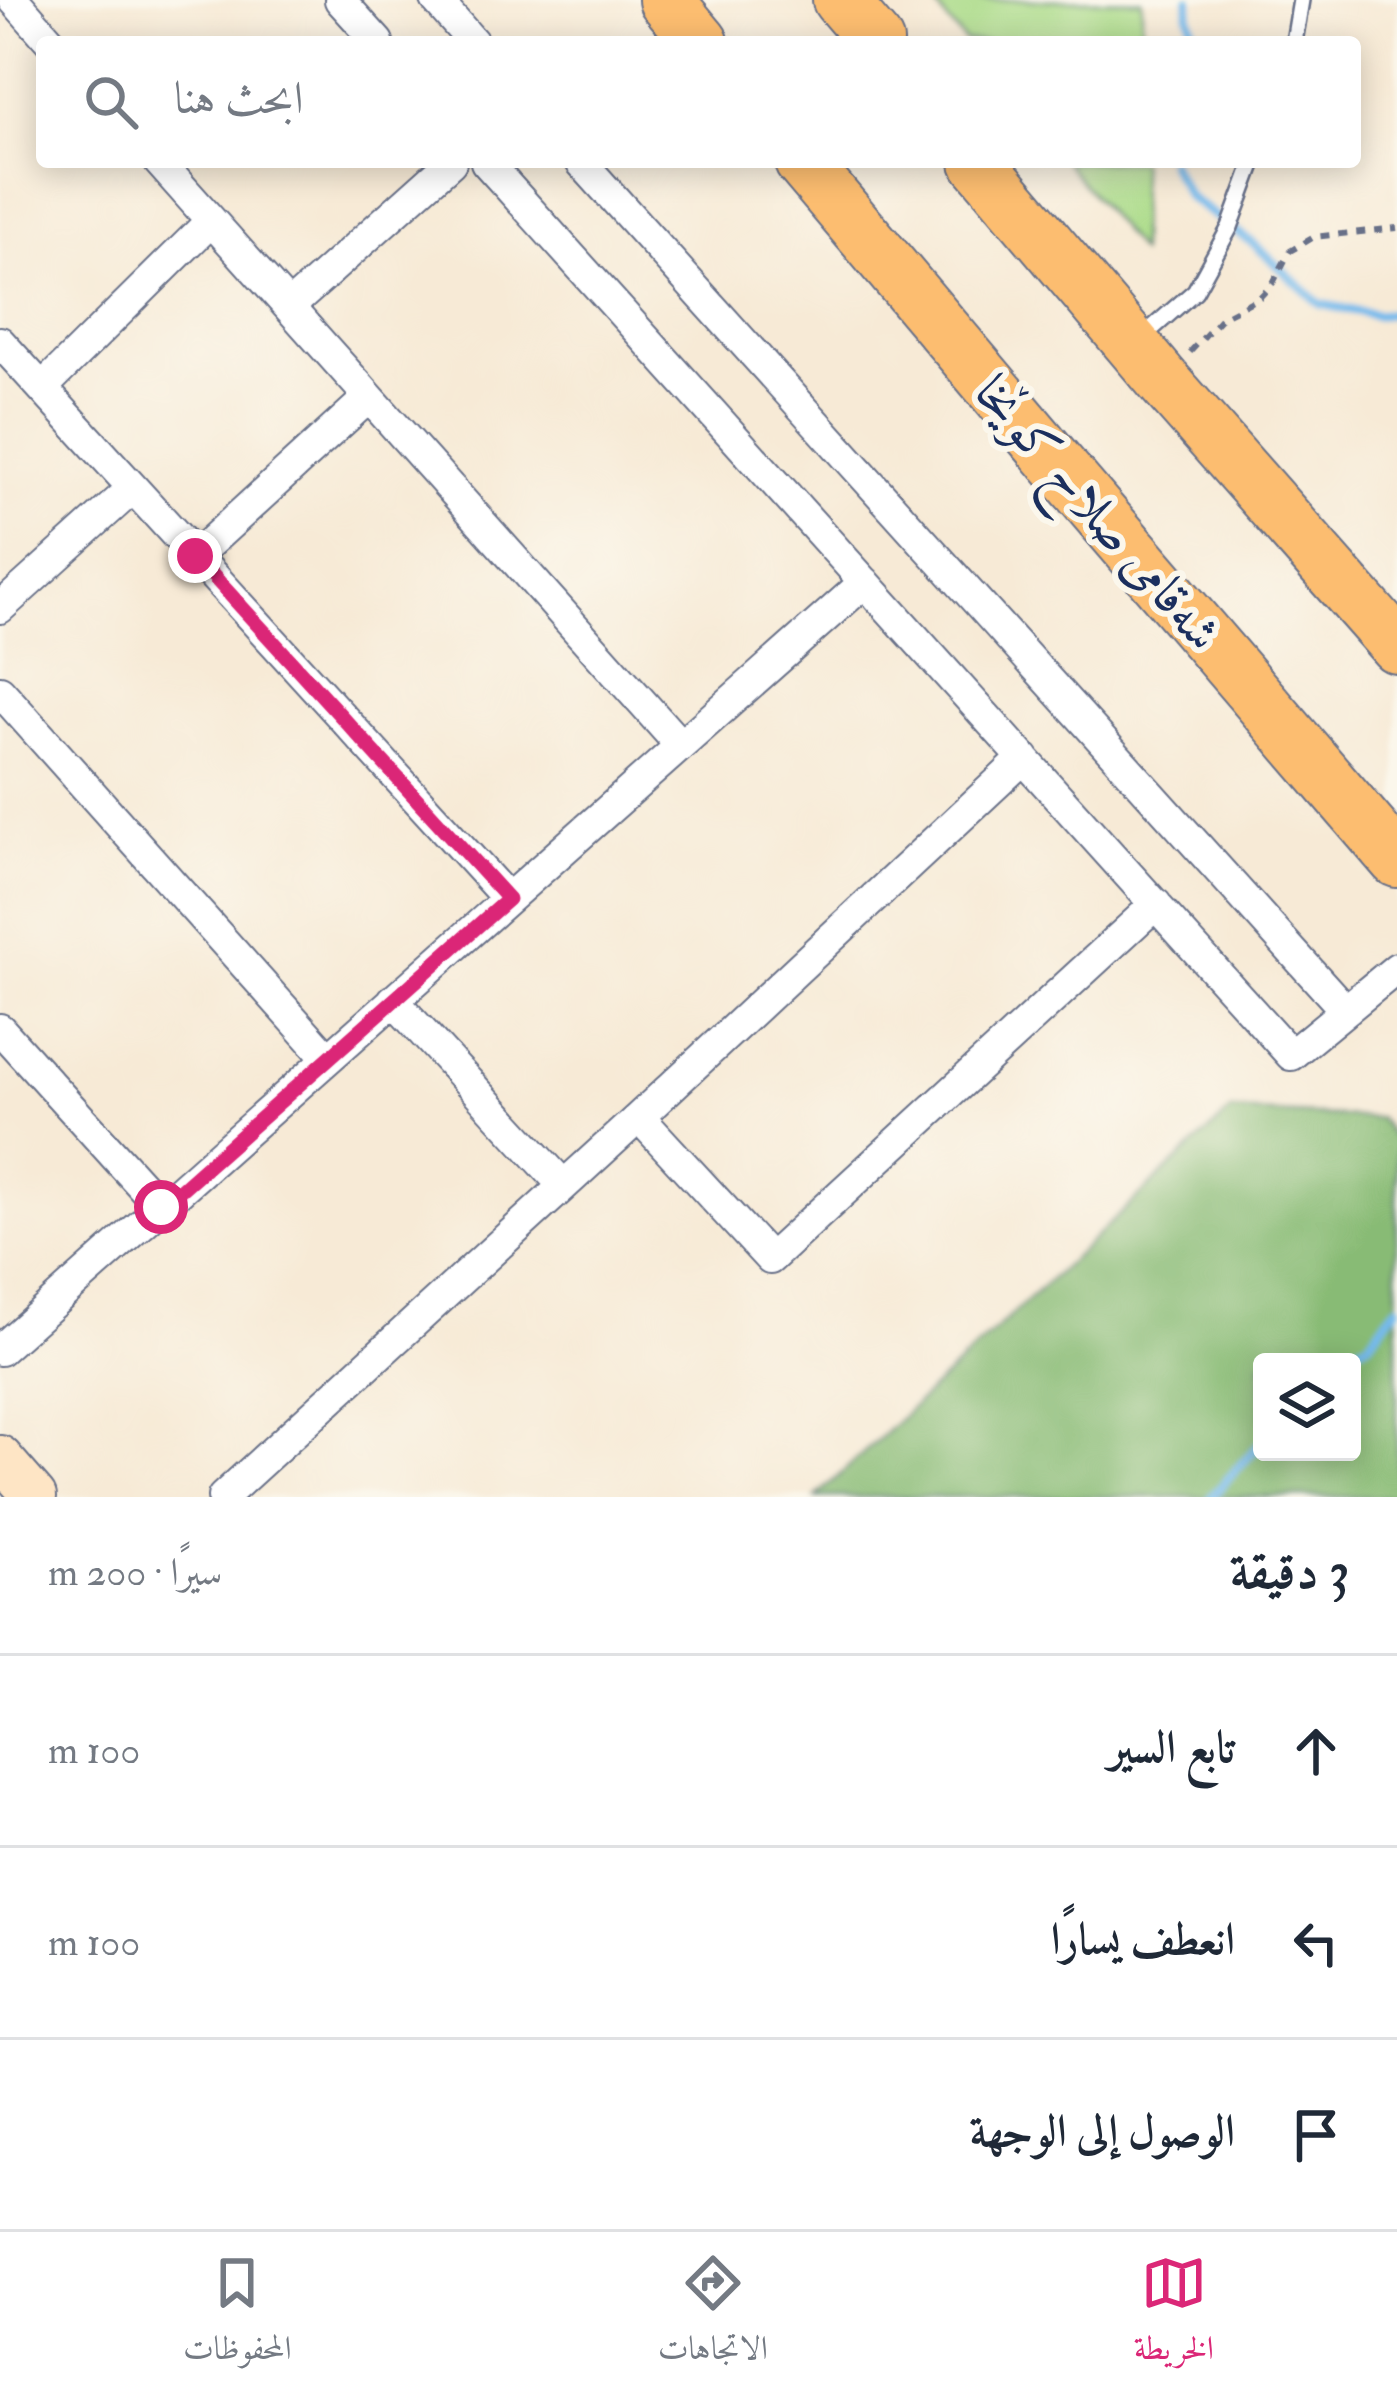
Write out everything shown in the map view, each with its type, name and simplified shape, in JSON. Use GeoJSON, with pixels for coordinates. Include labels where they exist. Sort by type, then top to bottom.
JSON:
{"type":"FeatureCollection","features":[{"type":"Feature","properties":{"kind":"highway"},"geometry":{"type":"LineString","coordinates":[[666,0],[696,36]]}},
{"type":"Feature","properties":{"kind":"highway"},"geometry":{"type":"LineString","coordinates":[[840,0],[871,36]]}},
{"type":"Feature","properties":{"kind":"highway","name":"شەقامی صلاح کوێخا"},"geometry":{"type":"LineString","coordinates":[[807,168],[1397,860]]}},
{"type":"Feature","properties":{"kind":"highway"},"geometry":{"type":"LineString","coordinates":[[986,168],[1149,364],[1397,646]]}},
{"type":"Feature","properties":{"kind":"street"},"geometry":{"type":"LineString","coordinates":[[14,0],[46,36]]}},
{"type":"Feature","properties":{"kind":"street"},"geometry":{"type":"LineString","coordinates":[[340,0],[373,36]]}},
{"type":"Feature","properties":{"kind":"street"},"geometry":{"type":"LineString","coordinates":[[436,0],[468,36]]}},
{"type":"Feature","properties":{"kind":"street"},"geometry":{"type":"LineString","coordinates":[[854,0],[883,36]]}},
{"type":"Feature","properties":{"kind":"street"},"geometry":{"type":"LineString","coordinates":[[164,168],[680,746]]}},
{"type":"Feature","properties":{"kind":"street"},"geometry":{"type":"LineString","coordinates":[[289,307],[444,168]]}},
{"type":"Feature","properties":{"kind":"street"},"geometry":{"type":"LineString","coordinates":[[491,168],[1291,1055],[1397,968]]}},
{"type":"Feature","properties":{"kind":"street"},"geometry":{"type":"LineString","coordinates":[[586,168],[1346,1010]]}},
{"type":"Feature","properties":{"kind":"street"},"geometry":{"type":"LineString","coordinates":[[42,388],[212,221]]}},
{"type":"Feature","properties":{"kind":"street"},"geometry":{"type":"LineString","coordinates":[[0,342],[508,899]]}},
{"type":"Feature","properties":{"kind":"street"},"geometry":{"type":"LineString","coordinates":[[195,556],[369,397]]}},
{"type":"Feature","properties":{"kind":"street"},"geometry":{"type":"LineString","coordinates":[[0,608],[133,488]]}},
{"type":"Feature","properties":{"kind":"street"},"geometry":{"type":"LineString","coordinates":[[0,1350],[865,582]]}},
{"type":"Feature","properties":{"kind":"street"},"geometry":{"type":"LineString","coordinates":[[0,692],[328,1058]]}},
{"type":"Feature","properties":{"kind":"street"},"geometry":{"type":"LineString","coordinates":[[223,1497],[1024,758]]}},
{"type":"Feature","properties":{"kind":"street"},"geometry":{"type":"LineString","coordinates":[[639,1117],[770,1258],[1156,904]]}},
{"type":"Feature","properties":{"kind":"street"},"geometry":{"type":"LineString","coordinates":[[393,1000],[563,1185]]}},
{"type":"Feature","properties":{"kind":"street"},"geometry":{"type":"LineString","coordinates":[[0,1029],[161,1207]]}},
{"type":"Feature","properties":{"kind":"street"},"geometry":{"type":"LineString","coordinates":[[0,1457],[34,1497]]}},
{"type":"Feature","properties":{"kind":"lane"},"geometry":{"type":"LineString","coordinates":[[1295,36],[1301,0]]}},
{"type":"Feature","properties":{"kind":"lane"},"geometry":{"type":"LineString","coordinates":[[1149,364],[1230,227],[1252,168]]}},
{"type":"Feature","properties":{"kind":"path"},"geometry":{"type":"LineString","coordinates":[[1149,364],[1260,297],[1274,283],[1290,251],[1314,237],[1397,228]]}},
{"type":"Feature","properties":{"kind":"green space"},"geometry":{"type":"Polygon","coordinates":[[[931,0],[1142,0],[1142,36],[960,36],[931,0]]]}},
{"type":"Feature","properties":{"kind":"green space"},"geometry":{"type":"Polygon","coordinates":[[[1070,168],[1140,168],[1139,252],[1070,168]]]}},
{"type":"Feature","properties":{"kind":"green space"},"geometry":{"type":"Polygon","coordinates":[[[1231,1111],[1379,1118],[1397,1144],[1397,1497],[816,1497],[1231,1111]]]}},
{"type":"Feature","properties":{"kind":"waterway"},"geometry":{"type":"LineString","coordinates":[[1189,0],[1195,36]]}},
{"type":"Feature","properties":{"kind":"waterway"},"geometry":{"type":"LineString","coordinates":[[1172,168],[1188,197],[1254,244],[1320,304],[1376,315],[1397,313]]}},
{"type":"Feature","properties":{"kind":"waterway"},"geometry":{"type":"LineString","coordinates":[[1348,1353],[1370,1341],[1397,1307]]}},
{"type":"Feature","properties":{"kind":"waterway"},"geometry":{"type":"LineString","coordinates":[[1211,1497],[1253,1452]]}},
{"type":"Feature","properties":{"kind":"route"},"geometry":{"type":"LineString","coordinates":[[161,1207],[508,899],[195,556]]}}]}
